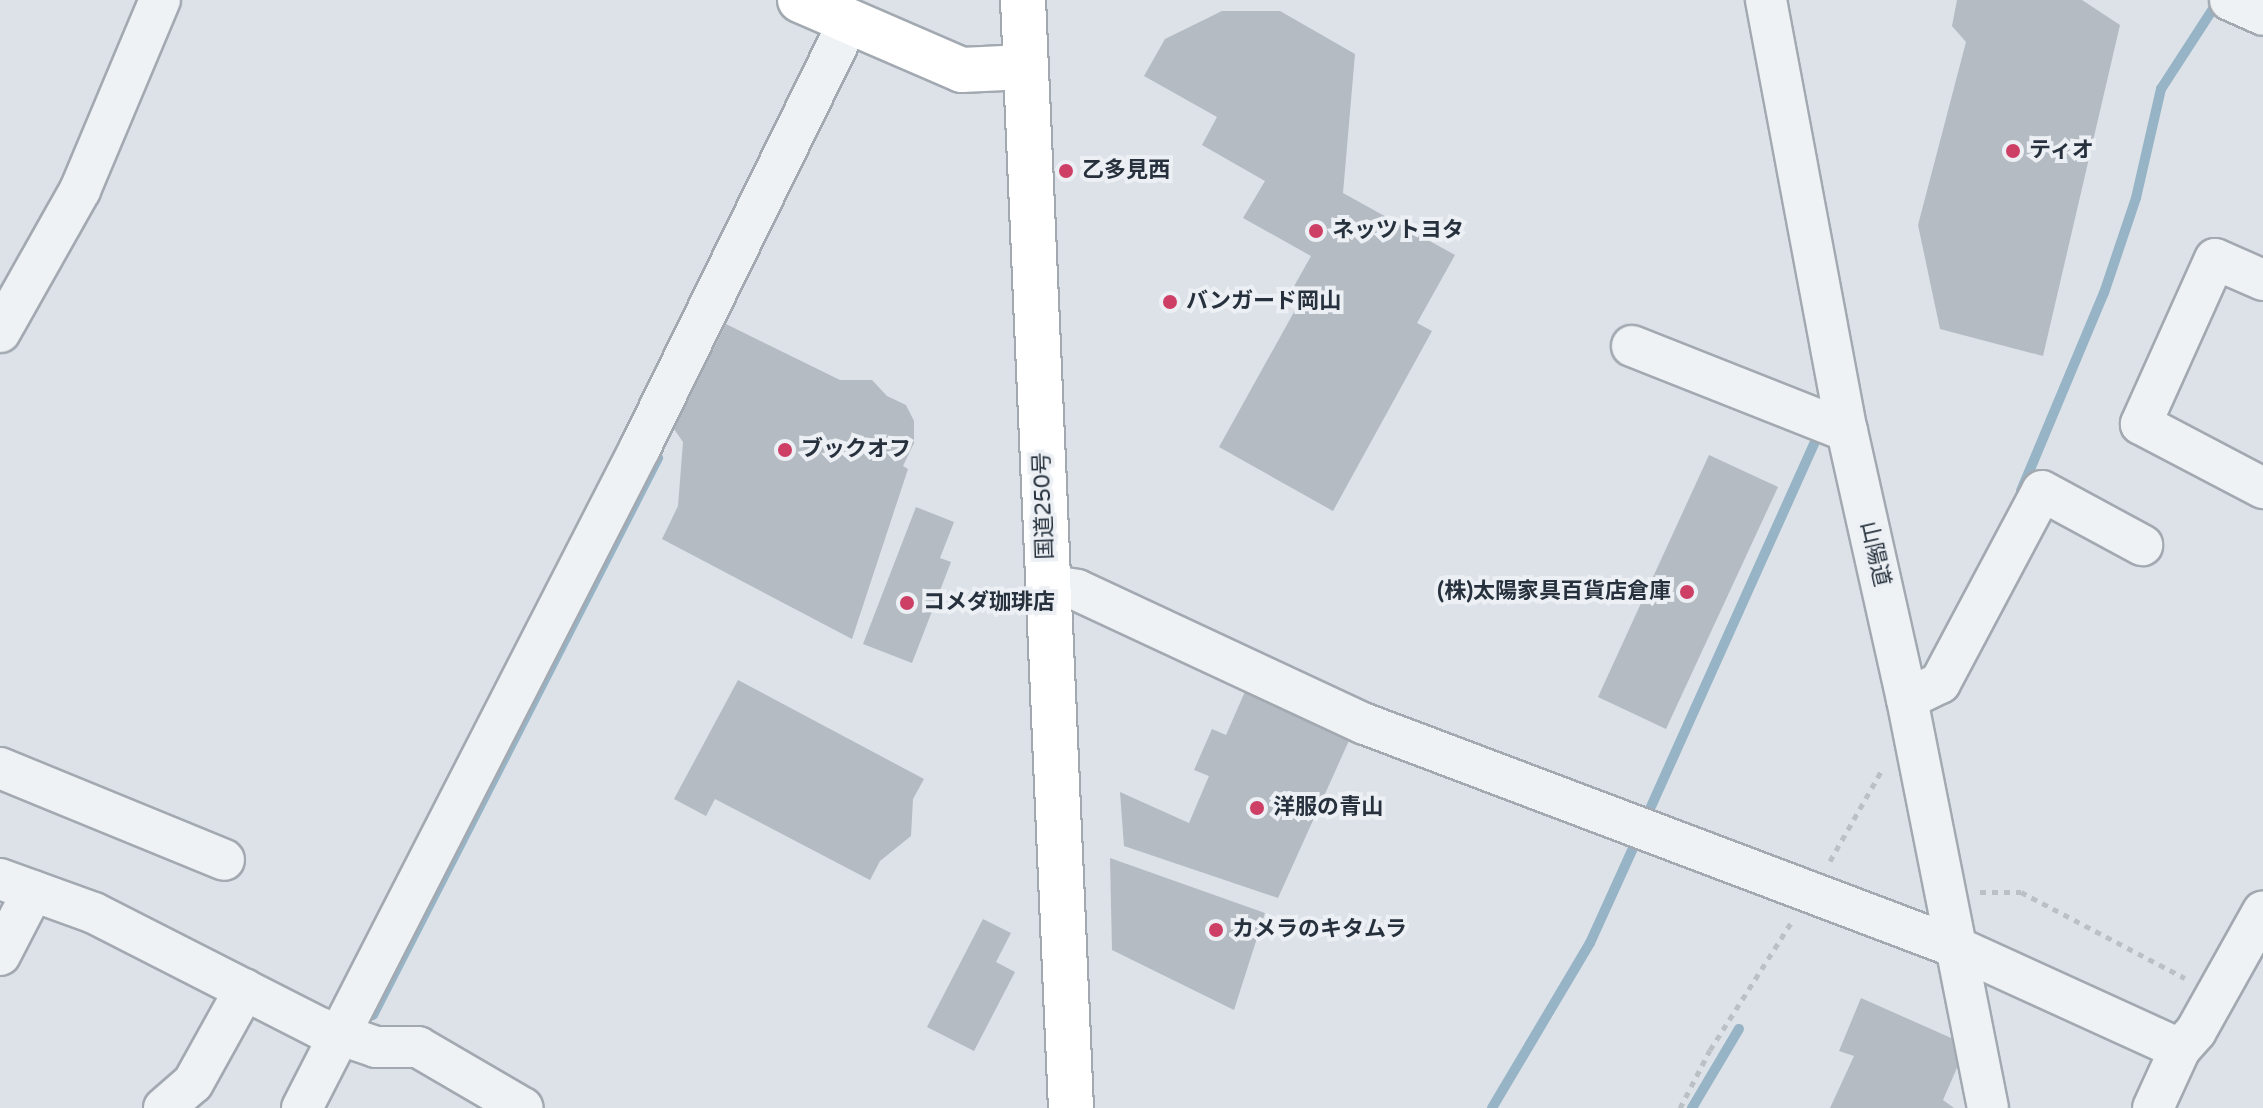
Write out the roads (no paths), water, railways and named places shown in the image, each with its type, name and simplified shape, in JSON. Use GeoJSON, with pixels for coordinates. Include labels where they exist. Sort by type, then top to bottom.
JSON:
{"type":"FeatureCollection","features":[{"type":"Feature","properties":{"kind":"main road"},"geometry":{"type":"LineString","coordinates":[[800,0],[962,70],[1025,67]]}},
{"type":"Feature","properties":{"kind":"main road","name":"国道250号"},"geometry":{"type":"LineString","coordinates":[[1023,0],[1071,1108]]}},
{"type":"Feature","properties":{"kind":"street"},"geometry":{"type":"LineString","coordinates":[[0,332],[80,190],[160,0]]}},
{"type":"Feature","properties":{"kind":"street","name":"山陽道"},"geometry":{"type":"LineString","coordinates":[[1766,0],[1847,431],[1907,699],[1988,1108]]}},
{"type":"Feature","properties":{"kind":"street"},"geometry":{"type":"LineString","coordinates":[[2230,0],[2263,15]]}},
{"type":"Feature","properties":{"kind":"street"},"geometry":{"type":"LineString","coordinates":[[302,1108],[640,448],[849,22]]}},
{"type":"Feature","properties":{"kind":"street"},"geometry":{"type":"LineString","coordinates":[[2263,280],[2215,259],[2141,424],[2263,488]]}},
{"type":"Feature","properties":{"kind":"street"},"geometry":{"type":"LineString","coordinates":[[1632,346],[1847,431]]}},
{"type":"Feature","properties":{"kind":"street"},"geometry":{"type":"LineString","coordinates":[[1907,699],[1940,683],[2042,491],[2142,545]]}},
{"type":"Feature","properties":{"kind":"street"},"geometry":{"type":"LineString","coordinates":[[1047,585],[1077,590],[1365,724],[1958,948],[2180,1049]]}},
{"type":"Feature","properties":{"kind":"street"},"geometry":{"type":"LineString","coordinates":[[0,768],[224,860]]}},
{"type":"Feature","properties":{"kind":"street"},"geometry":{"type":"LineString","coordinates":[[0,955],[17,885],[94,913],[339,1033],[376,1047],[418,1047],[523,1108]]}},
{"type":"Feature","properties":{"kind":"street"},"geometry":{"type":"LineString","coordinates":[[2153,1108],[2180,1049],[2196,1031],[2214,993],[2263,911]]}},
{"type":"Feature","properties":{"kind":"street"},"geometry":{"type":"LineString","coordinates":[[164,1108],[193,1083],[245,989]]}},
{"type":"Feature","properties":{"kind":"waterway"},"geometry":{"type":"LineString","coordinates":[[2021,491],[2104,293],[2136,198],[2161,89],[2213,9]]}},
{"type":"Feature","properties":{"kind":"waterway"},"geometry":{"type":"LineString","coordinates":[[1645,820],[1816,439]]}},
{"type":"Feature","properties":{"kind":"waterway"},"geometry":{"type":"LineString","coordinates":[[373,1015],[658,458]]}},
{"type":"Feature","properties":{"kind":"waterway"},"geometry":{"type":"LineString","coordinates":[[1492,1108],[1590,943],[1639,835]]}},
{"type":"Feature","properties":{"kind":"waterway"},"geometry":{"type":"LineString","coordinates":[[1692,1108],[1739,1029]]}},
{"type":"Feature","properties":{"kind":"place","name":"ティオ"},"geometry":{"type":"Point","coordinates":[2013,151]}},
{"type":"Feature","properties":{"kind":"place","name":"乙多見西"},"geometry":{"type":"Point","coordinates":[1066,171]}},
{"type":"Feature","properties":{"kind":"place","name":"ネッツトヨタ"},"geometry":{"type":"Point","coordinates":[1316,231]}},
{"type":"Feature","properties":{"kind":"place","name":"バンガード岡山"},"geometry":{"type":"Point","coordinates":[1170,302]}},
{"type":"Feature","properties":{"kind":"place","name":"ブックオフ"},"geometry":{"type":"Point","coordinates":[785,450]}},
{"type":"Feature","properties":{"kind":"place","name":"(株)太陽家具百貨店倉庫"},"geometry":{"type":"Point","coordinates":[1687,592]}},
{"type":"Feature","properties":{"kind":"place","name":"コメダ珈琲店"},"geometry":{"type":"Point","coordinates":[907,603]}},
{"type":"Feature","properties":{"kind":"place","name":"洋服の青山"},"geometry":{"type":"Point","coordinates":[1257,808]}},
{"type":"Feature","properties":{"kind":"place","name":"カメラのキタムラ"},"geometry":{"type":"Point","coordinates":[1216,930]}}]}
